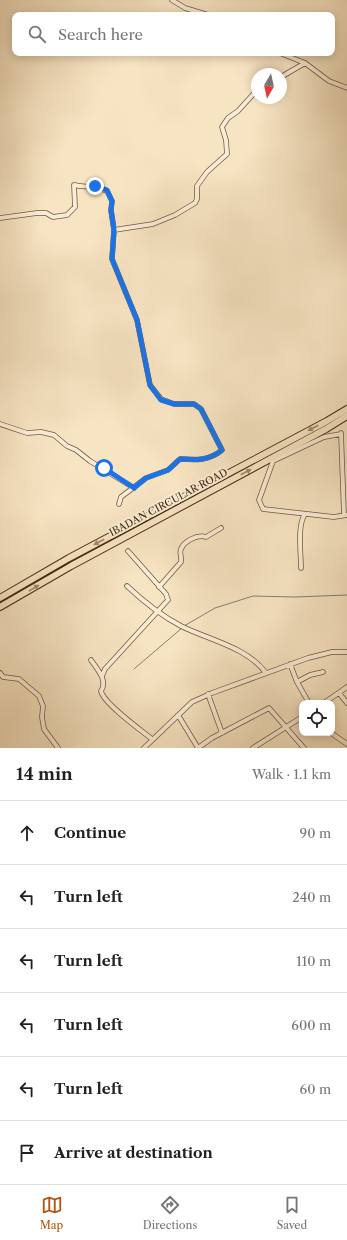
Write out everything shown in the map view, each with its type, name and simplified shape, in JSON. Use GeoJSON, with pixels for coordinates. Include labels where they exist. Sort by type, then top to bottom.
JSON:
{"type":"FeatureCollection","features":[{"type":"Feature","properties":{"kind":"highway","name":"IBADAN CIRCULAR ROAD"},"geometry":{"type":"LineString","coordinates":[[0,598],[69,558],[320,425],[347,409]]}},
{"type":"Feature","properties":{"kind":"highway","name":"IBADAN CIRCULAR ROAD"},"geometry":{"type":"LineString","coordinates":[[0,607],[71,566],[326,429],[347,416]]}},
{"type":"Feature","properties":{"kind":"street"},"geometry":{"type":"LineString","coordinates":[[172,0],[185,8],[198,12]]}},
{"type":"Feature","properties":{"kind":"street"},"geometry":{"type":"LineString","coordinates":[[288,56],[305,63],[329,81],[347,88]]}},
{"type":"Feature","properties":{"kind":"street"},"geometry":{"type":"LineString","coordinates":[[287,74],[305,63]]}},
{"type":"Feature","properties":{"kind":"street"},"geometry":{"type":"LineString","coordinates":[[114,230],[153,224],[175,215],[194,203],[197,199],[197,186],[207,172],[227,154],[226,140],[222,127],[228,118],[238,111],[251,97]]}},
{"type":"Feature","properties":{"kind":"street"},"geometry":{"type":"LineString","coordinates":[[0,218],[37,213],[46,213],[53,217],[67,215],[75,207],[74,185],[84,187],[95,186],[107,190],[112,201],[111,210],[114,230],[112,259],[137,320],[150,385],[161,400],[174,404],[194,404],[201,409],[222,450],[215,456],[208,459],[180,459],[168,470],[146,478],[121,497],[119,504]]}},
{"type":"Feature","properties":{"kind":"street"},"geometry":{"type":"LineString","coordinates":[[0,424],[27,433],[41,432],[54,435],[67,446],[76,450],[90,461],[134,488]]}},
{"type":"Feature","properties":{"kind":"street"},"geometry":{"type":"LineString","coordinates":[[341,434],[346,515],[334,517],[305,514],[263,509],[259,500],[273,461],[324,437],[341,434]]}},
{"type":"Feature","properties":{"kind":"street"},"geometry":{"type":"LineString","coordinates":[[300,568],[301,526],[302,519],[305,514]]}},
{"type":"Feature","properties":{"kind":"street"},"geometry":{"type":"LineString","coordinates":[[160,587],[181,562],[180,551],[182,546],[195,537],[200,535],[206,537],[222,528]]}},
{"type":"Feature","properties":{"kind":"street"},"geometry":{"type":"LineString","coordinates":[[102,676],[105,669],[168,600],[160,587],[128,551]]}},
{"type":"Feature","properties":{"kind":"street"},"geometry":{"type":"LineString","coordinates":[[127,586],[157,612],[187,629],[250,658],[266,673]]}},
{"type":"Feature","properties":{"kind":"street"},"geometry":{"type":"LineString","coordinates":[[144,748],[192,702],[208,694],[290,664],[332,652],[347,652]]}},
{"type":"Feature","properties":{"kind":"street"},"geometry":{"type":"LineString","coordinates":[[92,660],[102,676],[103,688],[101,691],[104,698],[132,725],[152,739]]}},
{"type":"Feature","properties":{"kind":"street"},"geometry":{"type":"LineString","coordinates":[[290,664],[297,682],[308,700]]}},
{"type":"Feature","properties":{"kind":"street"},"geometry":{"type":"LineString","coordinates":[[297,682],[310,675],[323,672]]}},
{"type":"Feature","properties":{"kind":"street"},"geometry":{"type":"LineString","coordinates":[[0,673],[2,677],[19,679],[39,696],[43,706],[42,717],[44,729],[58,748]]}},
{"type":"Feature","properties":{"kind":"street"},"geometry":{"type":"LineString","coordinates":[[328,700],[347,687]]}},
{"type":"Feature","properties":{"kind":"street"},"geometry":{"type":"LineString","coordinates":[[339,693],[347,703]]}},
{"type":"Feature","properties":{"kind":"street"},"geometry":{"type":"LineString","coordinates":[[208,694],[222,733]]}},
{"type":"Feature","properties":{"kind":"street"},"geometry":{"type":"LineString","coordinates":[[178,715],[198,748],[222,733],[269,708],[304,748]]}},
{"type":"Feature","properties":{"kind":"street"},"geometry":{"type":"LineString","coordinates":[[253,748],[299,719]]}},
{"type":"Feature","properties":{"kind":"street"},"geometry":{"type":"LineString","coordinates":[[335,736],[347,744]]}},
{"type":"Feature","properties":{"kind":"waterway"},"geometry":{"type":"LineString","coordinates":[[184,626],[215,608],[253,596],[295,597],[347,595]]}},
{"type":"Feature","properties":{"kind":"waterway"},"geometry":{"type":"LineString","coordinates":[[134,669],[182,628]]}},
{"type":"Feature","properties":{"kind":"route"},"geometry":{"type":"LineString","coordinates":[[95,186],[107,190],[112,201],[111,210],[114,230],[112,259],[137,320],[150,385],[161,400],[174,404],[194,404],[201,409],[222,450],[215,456],[208,459],[180,459],[168,470],[146,478],[134,488],[104,468]]}}]}
